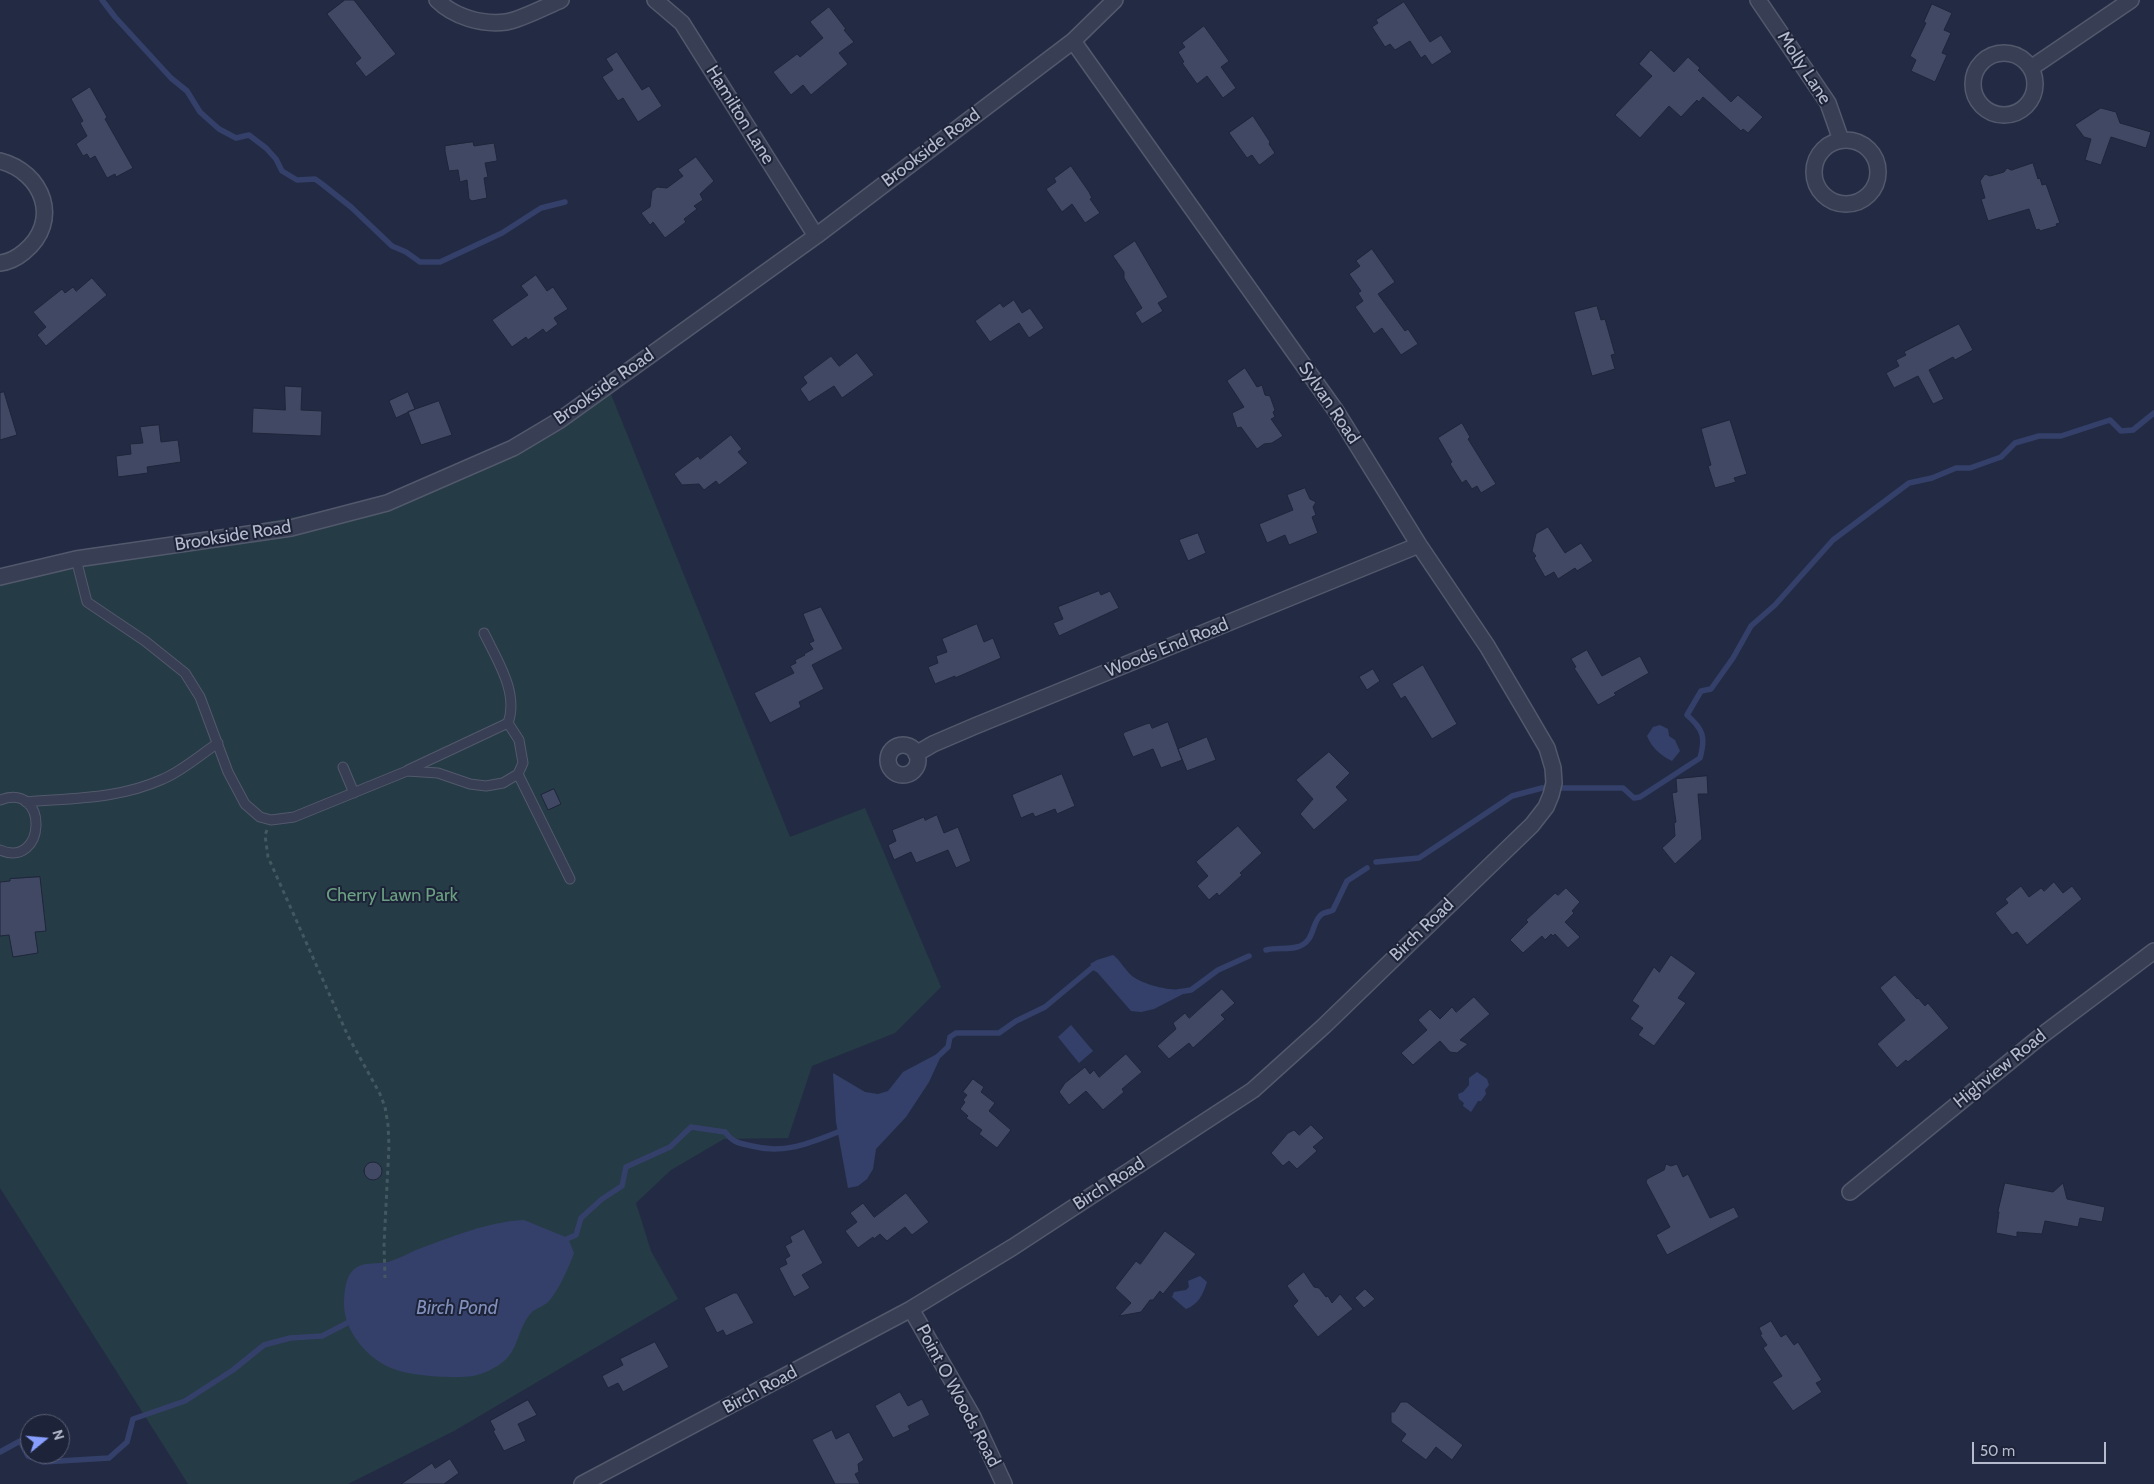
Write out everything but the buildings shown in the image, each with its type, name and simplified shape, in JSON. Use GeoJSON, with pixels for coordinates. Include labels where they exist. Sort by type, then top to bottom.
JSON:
{"type":"FeatureCollection","features":[{"type":"Feature","properties":{"kind":"street"},"geometry":{"type":"LineString","coordinates":[[436,0],[470,20],[507,22],[561,0]]}},
{"type":"Feature","properties":{"kind":"street","name":"Hamilton Lane"},"geometry":{"type":"LineString","coordinates":[[655,0],[682,23],[816,236]]}},
{"type":"Feature","properties":{"kind":"street","name":"Brookside Road"},"geometry":{"type":"LineString","coordinates":[[0,577],[76,559],[291,528],[387,503],[513,448],[560,420],[816,236],[1073,41],[1115,0]]}},
{"type":"Feature","properties":{"kind":"street","name":"Molly Lane"},"geometry":{"type":"LineString","coordinates":[[1758,0],[1828,103],[1841,140]]}},
{"type":"Feature","properties":{"kind":"street"},"geometry":{"type":"LineString","coordinates":[[2031,68],[2131,0]]}},
{"type":"Feature","properties":{"kind":"street","name":"Sylvan Road"},"geometry":{"type":"LineString","coordinates":[[1073,41],[1336,411],[1419,545],[1487,646],[1547,748],[1553,768],[1553,789]]}},
{"type":"Feature","properties":{"kind":"street"},"geometry":{"type":"LineString","coordinates":[[1998,54],[2014,54],[2024,60],[2031,68],[2034,76],[2034,89],[2029,101],[2022,109],[2012,113],[2001,114],[1986,108],[1979,100],[1974,85],[1975,74],[1980,65],[1988,58],[1998,54]]}},
{"type":"Feature","properties":{"kind":"street"},"geometry":{"type":"LineString","coordinates":[[1841,140],[1853,141],[1864,146],[1875,160],[1878,172],[1876,183],[1869,194],[1860,201],[1848,204],[1833,202],[1824,196],[1818,188],[1814,177],[1814,166],[1818,155],[1830,144],[1841,140]]}},
{"type":"Feature","properties":{"kind":"street"},"geometry":{"type":"LineString","coordinates":[[0,160],[13,164],[26,172],[37,184],[43,200],[44,216],[40,232],[32,246],[19,257],[0,262]]}},
{"type":"Feature","properties":{"kind":"street","name":"Woods End Road"},"geometry":{"type":"LineString","coordinates":[[916,754],[933,744],[975,726],[1419,545]]}},
{"type":"Feature","properties":{"kind":"street","name":"Birch Road"},"geometry":{"type":"LineString","coordinates":[[582,1484],[911,1309],[1013,1247],[1253,1090],[1324,1026],[1532,825],[1546,807],[1553,789]]}},
{"type":"Feature","properties":{"kind":"street","name":"Highview Road"},"geometry":{"type":"LineString","coordinates":[[1850,1192],[2041,1036],[2154,951]]}},
{"type":"Feature","properties":{"kind":"street","name":"Point O Woods Road"},"geometry":{"type":"LineString","coordinates":[[911,1309],[973,1417],[1004,1484]]}},
{"type":"Feature","properties":{"kind":"lane"},"geometry":{"type":"LineString","coordinates":[[76,559],[87,602],[145,641],[185,673],[200,697],[228,772],[245,804],[260,816],[271,820],[294,817],[354,793],[407,771],[508,723],[512,713],[508,688],[484,633]]}},
{"type":"Feature","properties":{"kind":"lane"},"geometry":{"type":"LineString","coordinates":[[407,771],[438,773],[470,784],[486,786],[504,783],[518,774],[523,763],[519,740],[508,723]]}},
{"type":"Feature","properties":{"kind":"lane"},"geometry":{"type":"LineString","coordinates":[[26,802],[114,795],[139,789],[165,779],[218,743]]}},
{"type":"Feature","properties":{"kind":"lane"},"geometry":{"type":"LineString","coordinates":[[343,767],[354,793]]}},
{"type":"Feature","properties":{"kind":"lane"},"geometry":{"type":"LineString","coordinates":[[518,774],[570,880]]}},
{"type":"Feature","properties":{"kind":"lane"},"geometry":{"type":"LineString","coordinates":[[0,800],[16,798],[26,802],[34,810],[37,820],[37,831],[33,841],[25,848],[15,852],[0,850]]}},
{"type":"Feature","properties":{"kind":"path"},"geometry":{"type":"LineString","coordinates":[[271,820],[265,835],[268,857],[348,1036],[380,1094],[385,1107],[390,1146],[384,1245],[385,1278]]}},
{"type":"Feature","properties":{"kind":"green space","name":"Cherry Lawn Park"},"geometry":{"type":"Polygon","coordinates":[[[608,387],[790,837],[865,808],[941,987],[895,1033],[812,1066],[788,1138],[724,1139],[671,1170],[636,1203],[651,1251],[678,1299],[454,1431],[348,1484],[188,1484],[0,1188],[0,571],[316,513],[424,487],[553,423],[608,387]]]}},
{"type":"Feature","properties":{"kind":"water"},"geometry":{"type":"Polygon","coordinates":[[[1660,725],[1668,729],[1669,736],[1675,740],[1680,751],[1672,761],[1657,751],[1647,736],[1653,727],[1660,725]]]}},
{"type":"Feature","properties":{"kind":"water"},"geometry":{"type":"Polygon","coordinates":[[[1113,955],[1137,979],[1164,988],[1184,989],[1185,993],[1154,1009],[1141,1012],[1131,1011],[1090,964],[1113,955]]]}},
{"type":"Feature","properties":{"kind":"water"},"geometry":{"type":"Polygon","coordinates":[[[1071,1025],[1093,1051],[1079,1063],[1058,1037],[1071,1025]]]}},
{"type":"Feature","properties":{"kind":"water"},"geometry":{"type":"Polygon","coordinates":[[[937,1054],[940,1058],[929,1082],[906,1117],[876,1149],[873,1169],[867,1179],[858,1186],[848,1188],[836,1122],[833,1073],[865,1092],[878,1094],[888,1091],[903,1072],[937,1054]]]}},
{"type":"Feature","properties":{"kind":"water"},"geometry":{"type":"Polygon","coordinates":[[[1477,1072],[1487,1079],[1489,1085],[1485,1090],[1486,1094],[1481,1101],[1478,1101],[1471,1112],[1463,1106],[1464,1103],[1459,1099],[1458,1094],[1463,1092],[1469,1085],[1469,1078],[1477,1072]]]}},
{"type":"Feature","properties":{"kind":"water","name":"Birch Pond"},"geometry":{"type":"Polygon","coordinates":[[[524,1220],[568,1238],[574,1253],[556,1292],[548,1302],[527,1318],[513,1350],[501,1363],[494,1368],[473,1376],[443,1377],[420,1375],[391,1368],[374,1358],[358,1342],[348,1324],[344,1304],[347,1281],[354,1269],[359,1266],[391,1261],[456,1235],[483,1227],[524,1220]]]}},
{"type":"Feature","properties":{"kind":"water"},"geometry":{"type":"Polygon","coordinates":[[[1200,1276],[1207,1282],[1204,1291],[1197,1301],[1186,1309],[1172,1297],[1174,1292],[1186,1290],[1189,1287],[1188,1281],[1200,1276]]]}},
{"type":"Feature","properties":{"kind":"waterway"},"geometry":{"type":"LineString","coordinates":[[102,0],[115,17],[171,78],[187,91],[200,112],[219,129],[236,138],[249,135],[266,148],[276,159],[282,171],[297,180],[315,179],[351,207],[392,246],[406,252],[420,262],[440,262],[502,233],[541,208],[565,202]]}},
{"type":"Feature","properties":{"kind":"waterway"},"geometry":{"type":"LineString","coordinates":[[1376,862],[1419,858],[1512,796],[1542,788],[1623,788],[1634,798],[1640,797],[1700,758],[1703,744],[1702,734],[1697,725],[1687,715],[1701,691],[1711,689],[1733,658],[1751,626],[1775,605],[1833,540],[1909,483],[1932,478],[1956,468],[1970,468],[2001,457],[2015,443],[2039,436],[2061,436],[2110,420],[2121,431],[2133,430],[2154,413]]}},
{"type":"Feature","properties":{"kind":"waterway"},"geometry":{"type":"LineString","coordinates":[[1266,950],[1293,948],[1307,941],[1319,917],[1323,913],[1333,910],[1347,881],[1367,868]]}},
{"type":"Feature","properties":{"kind":"waterway"},"geometry":{"type":"LineString","coordinates":[[1178,992],[1191,990],[1218,970],[1249,956]]}},
{"type":"Feature","properties":{"kind":"waterway"},"geometry":{"type":"LineString","coordinates":[[934,1060],[948,1047],[950,1037],[956,1033],[999,1033],[1016,1021],[1045,1007],[1093,967],[1099,970]]}},
{"type":"Feature","properties":{"kind":"waterway"},"geometry":{"type":"LineString","coordinates":[[562,1241],[576,1235],[581,1218],[602,1199],[622,1186],[626,1167],[670,1147],[691,1127],[725,1132],[740,1143],[776,1149],[799,1146],[843,1130]]}},
{"type":"Feature","properties":{"kind":"waterway"},"geometry":{"type":"LineString","coordinates":[[0,1452],[20,1441],[28,1456],[43,1462],[109,1458],[127,1442],[133,1419],[185,1401],[233,1370],[264,1345],[290,1338],[322,1336],[353,1320]]}}]}
